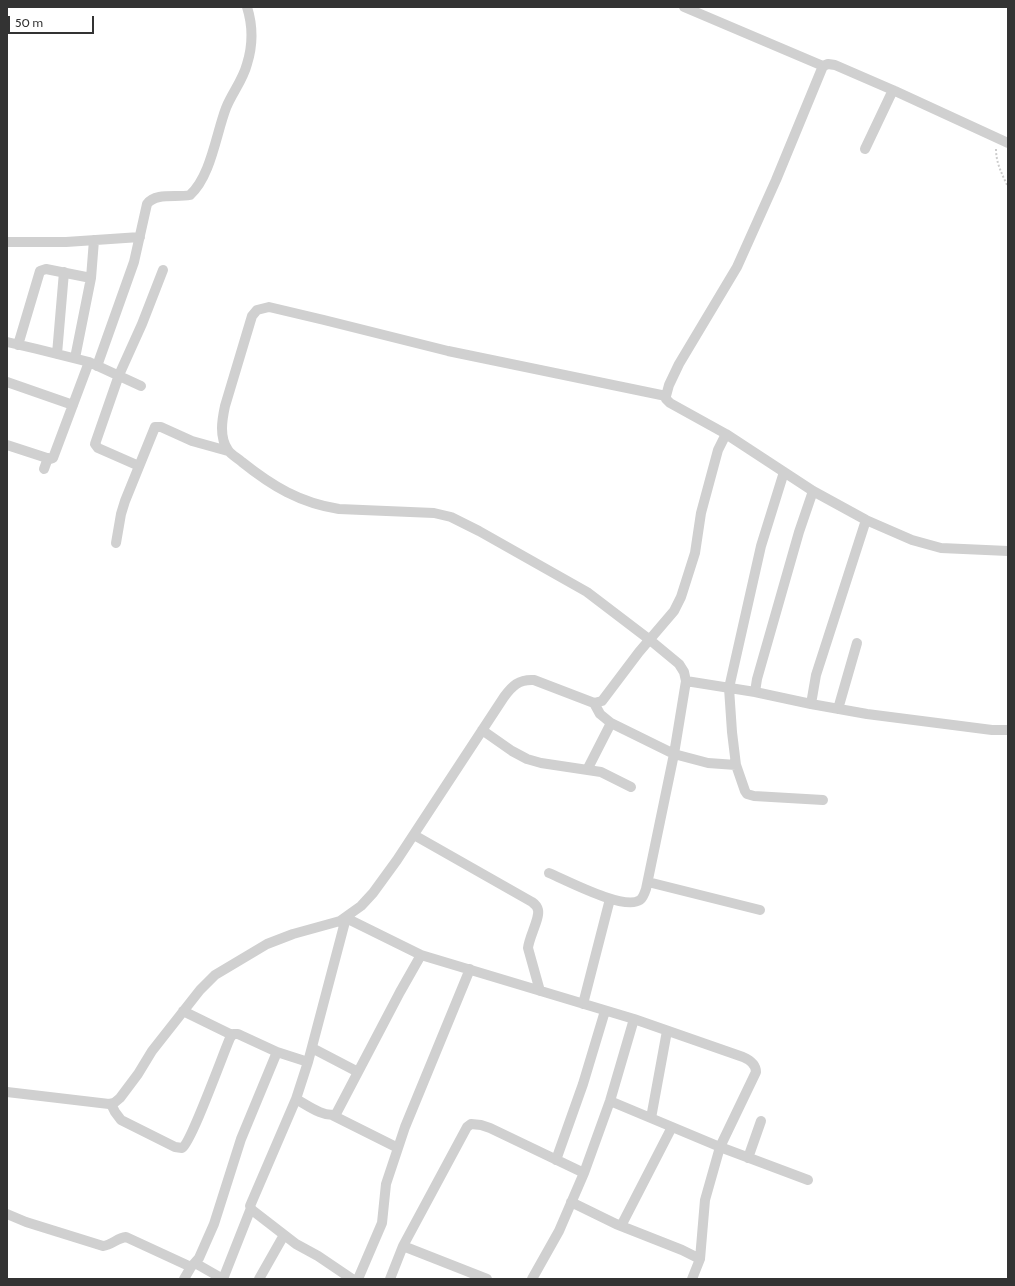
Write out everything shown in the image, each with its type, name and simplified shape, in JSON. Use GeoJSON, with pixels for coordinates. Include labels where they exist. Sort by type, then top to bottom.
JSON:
{"type":"FeatureCollection","features":[{"type":"Feature","properties":{"kind":"street"},"geometry":{"type":"LineString","coordinates":[[7,445],[48,458],[53,458],[55,455],[73,405],[93,364],[134,262],[145,208],[148,202],[157,197],[190,196],[205,173],[226,108],[247,64],[252,36],[251,20],[247,7]]}},
{"type":"Feature","properties":{"kind":"street"},"geometry":{"type":"LineString","coordinates":[[684,7],[824,66],[828,64],[835,65],[1008,143]]}},
{"type":"Feature","properties":{"kind":"street"},"geometry":{"type":"LineString","coordinates":[[824,66],[776,180],[737,267],[679,364],[669,385],[666,399],[670,403],[726,434],[813,491],[866,520],[912,540],[941,548],[1008,551]]}},
{"type":"Feature","properties":{"kind":"street"},"geometry":{"type":"LineString","coordinates":[[865,149],[893,90]]}},
{"type":"Feature","properties":{"kind":"street"},"geometry":{"type":"LineString","coordinates":[[7,242],[66,242],[140,237]]}},
{"type":"Feature","properties":{"kind":"street"},"geometry":{"type":"LineString","coordinates":[[75,358],[91,278],[94,240]]}},
{"type":"Feature","properties":{"kind":"street"},"geometry":{"type":"LineString","coordinates":[[18,345],[39,271],[46,269],[91,278]]}},
{"type":"Feature","properties":{"kind":"street"},"geometry":{"type":"LineString","coordinates":[[139,466],[98,448],[95,444],[119,375],[142,324],[163,270]]}},
{"type":"Feature","properties":{"kind":"street"},"geometry":{"type":"LineString","coordinates":[[57,354],[64,272]]}},
{"type":"Feature","properties":{"kind":"street"},"geometry":{"type":"LineString","coordinates":[[228,451],[224,443],[222,432],[222,421],[225,406],[253,313],[257,310],[269,308],[448,351],[666,396]]}},
{"type":"Feature","properties":{"kind":"street"},"geometry":{"type":"LineString","coordinates":[[7,342],[75,358],[119,375],[141,386]]}},
{"type":"Feature","properties":{"kind":"street"},"geometry":{"type":"LineString","coordinates":[[7,382],[73,405]]}},
{"type":"Feature","properties":{"kind":"street"},"geometry":{"type":"LineString","coordinates":[[116,543],[121,514],[139,466],[155,428],[158,426],[192,441],[228,451],[257,474],[278,487],[309,502],[324,507],[434,513],[451,517],[479,531],[587,592],[650,640],[679,664],[684,672],[686,681],[674,754],[648,882],[644,894],[639,900],[627,902],[610,899],[549,873]]}},
{"type":"Feature","properties":{"kind":"street"},"geometry":{"type":"LineString","coordinates":[[7,1092],[112,1104],[117,1101],[124,1094],[138,1074],[152,1051],[200,990],[215,975],[267,944],[293,934],[340,921],[346,918],[368,899],[414,835],[508,690],[514,685],[518,682],[534,680],[594,703],[600,702],[604,699],[639,652],[674,610],[682,597],[695,554],[701,513],[718,450],[726,434]]}},
{"type":"Feature","properties":{"kind":"street"},"geometry":{"type":"LineString","coordinates":[[44,469],[48,458]]}},
{"type":"Feature","properties":{"kind":"street"},"geometry":{"type":"LineString","coordinates":[[784,472],[761,546],[729,688],[732,732],[736,765],[747,794],[823,800]]}},
{"type":"Feature","properties":{"kind":"street"},"geometry":{"type":"LineString","coordinates":[[755,692],[757,679],[799,532],[813,491]]}},
{"type":"Feature","properties":{"kind":"street"},"geometry":{"type":"LineString","coordinates":[[811,704],[816,675],[866,520]]}},
{"type":"Feature","properties":{"kind":"street"},"geometry":{"type":"LineString","coordinates":[[838,709],[857,643]]}},
{"type":"Feature","properties":{"kind":"street"},"geometry":{"type":"LineString","coordinates":[[686,681],[755,692],[867,714],[992,730],[1008,730]]}},
{"type":"Feature","properties":{"kind":"street"},"geometry":{"type":"LineString","coordinates":[[594,703],[600,714],[611,723],[674,754],[708,763],[736,765]]}},
{"type":"Feature","properties":{"kind":"street"},"geometry":{"type":"LineString","coordinates":[[587,770],[611,723]]}},
{"type":"Feature","properties":{"kind":"street"},"geometry":{"type":"LineString","coordinates":[[482,730],[512,751],[527,759],[606,773],[631,787]]}},
{"type":"Feature","properties":{"kind":"street"},"geometry":{"type":"LineString","coordinates":[[414,835],[532,902],[537,907],[538,915],[528,948],[540,991]]}},
{"type":"Feature","properties":{"kind":"street"},"geometry":{"type":"LineString","coordinates":[[648,882],[760,910]]}},
{"type":"Feature","properties":{"kind":"street"},"geometry":{"type":"LineString","coordinates":[[583,1004],[610,899]]}},
{"type":"Feature","properties":{"kind":"street"},"geometry":{"type":"LineString","coordinates":[[346,918],[421,955],[634,1019],[751,1061],[756,1068],[755,1075],[720,1147],[705,1200],[700,1259],[692,1279]]}},
{"type":"Feature","properties":{"kind":"street"},"geometry":{"type":"LineString","coordinates":[[7,1214],[26,1222],[103,1246],[109,1245],[120,1238],[126,1237],[223,1279],[251,1208],[250,1203],[296,1099],[312,1048],[346,918]]}},
{"type":"Feature","properties":{"kind":"street"},"geometry":{"type":"LineString","coordinates":[[332,1115],[336,1114],[421,955]]}},
{"type":"Feature","properties":{"kind":"street"},"geometry":{"type":"LineString","coordinates":[[358,1279],[382,1222],[386,1184],[405,1127],[470,970]]}},
{"type":"Feature","properties":{"kind":"street"},"geometry":{"type":"LineString","coordinates":[[184,1011],[232,1035],[238,1034],[276,1052],[308,1062]]}},
{"type":"Feature","properties":{"kind":"street"},"geometry":{"type":"LineString","coordinates":[[556,1160],[583,1084],[605,1011]]}},
{"type":"Feature","properties":{"kind":"street"},"geometry":{"type":"LineString","coordinates":[[532,1279],[559,1231],[584,1174],[610,1101],[634,1019]]}},
{"type":"Feature","properties":{"kind":"street"},"geometry":{"type":"LineString","coordinates":[[652,1118],[667,1031]]}},
{"type":"Feature","properties":{"kind":"street"},"geometry":{"type":"LineString","coordinates":[[112,1104],[115,1112],[121,1120],[175,1147],[184,1148],[197,1121],[232,1035]]}},
{"type":"Feature","properties":{"kind":"street"},"geometry":{"type":"LineString","coordinates":[[312,1048],[358,1072]]}},
{"type":"Feature","properties":{"kind":"street"},"geometry":{"type":"LineString","coordinates":[[184,1279],[202,1252],[214,1224],[241,1139],[276,1052]]}},
{"type":"Feature","properties":{"kind":"street"},"geometry":{"type":"LineString","coordinates":[[296,1099],[322,1113],[332,1115],[398,1148]]}},
{"type":"Feature","properties":{"kind":"street"},"geometry":{"type":"LineString","coordinates":[[610,1101],[720,1147],[808,1180]]}},
{"type":"Feature","properties":{"kind":"street"},"geometry":{"type":"LineString","coordinates":[[748,1158],[761,1121]]}},
{"type":"Feature","properties":{"kind":"street"},"geometry":{"type":"LineString","coordinates":[[390,1279],[403,1246],[467,1128],[471,1124],[490,1128],[584,1174]]}},
{"type":"Feature","properties":{"kind":"street"},"geometry":{"type":"LineString","coordinates":[[621,1226],[672,1127]]}},
{"type":"Feature","properties":{"kind":"street"},"geometry":{"type":"LineString","coordinates":[[571,1202],[621,1226],[682,1250],[700,1259]]}},
{"type":"Feature","properties":{"kind":"street"},"geometry":{"type":"LineString","coordinates":[[251,1208],[296,1244],[318,1256],[352,1279]]}},
{"type":"Feature","properties":{"kind":"street"},"geometry":{"type":"LineString","coordinates":[[259,1279],[284,1234]]}},
{"type":"Feature","properties":{"kind":"street"},"geometry":{"type":"LineString","coordinates":[[403,1246],[487,1279]]}},
{"type":"Feature","properties":{"kind":"path"},"geometry":{"type":"LineString","coordinates":[[997,138],[996,151],[998,165],[1008,187]]}}]}
